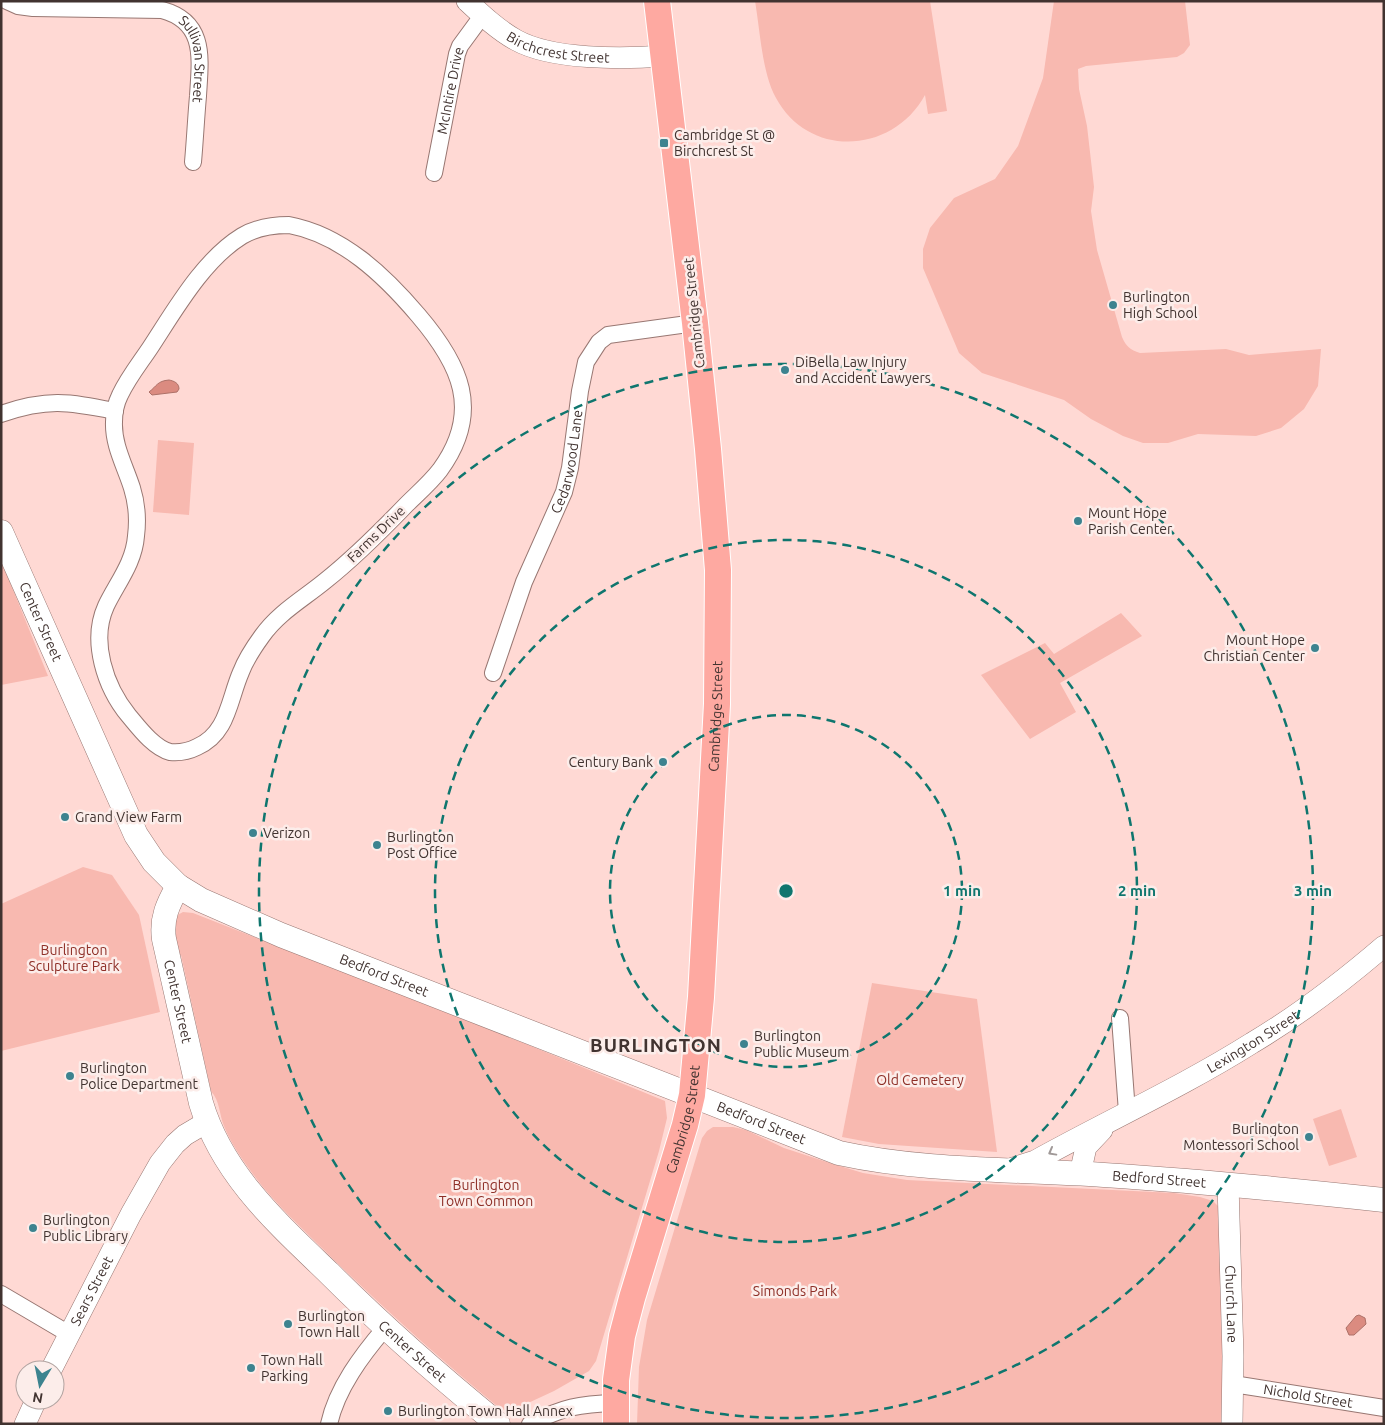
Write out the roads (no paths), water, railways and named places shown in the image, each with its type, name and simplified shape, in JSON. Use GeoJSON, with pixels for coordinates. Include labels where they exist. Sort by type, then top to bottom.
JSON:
{"type":"FeatureCollection","features":[{"type":"Feature","properties":{"kind":"main road","name":"Cambridge Street"},"geometry":{"type":"LineString","coordinates":[[616,1413],[617,1370],[622,1336],[685,1125],[692,1095],[699,1025],[717,704],[718,570],[695,323],[657,1]]}},
{"type":"Feature","properties":{"kind":"main road","name":"Center Street"},"geometry":{"type":"LineString","coordinates":[[1,532],[132,826],[154,862],[178,886],[166,909],[162,930],[192,1070],[207,1122],[232,1168],[264,1210],[385,1328],[498,1424]]}},
{"type":"Feature","properties":{"kind":"main road","name":"Bedford Street"},"geometry":{"type":"LineString","coordinates":[[178,886],[201,900],[263,927],[508,1025],[839,1153],[901,1163],[1228,1184],[1384,1200]]}},
{"type":"Feature","properties":{"kind":"street","name":"Sullivan Street"},"geometry":{"type":"LineString","coordinates":[[7,1],[18,6],[33,8],[156,9],[168,11],[180,17],[195,36],[200,54],[193,162]]}},
{"type":"Feature","properties":{"kind":"street","name":"Birchcrest Street"},"geometry":{"type":"LineString","coordinates":[[475,8],[516,40],[546,51],[639,58],[664,56]]}},
{"type":"Feature","properties":{"kind":"street","name":"McIntire Drive"},"geometry":{"type":"LineString","coordinates":[[434,173],[457,54],[475,8]]}},
{"type":"Feature","properties":{"kind":"street","name":"Farms Drive"},"geometry":{"type":"LineString","coordinates":[[280,225],[289,225],[308,230],[334,241],[363,261],[405,300],[424,322],[450,358],[458,379],[463,401],[462,415],[455,443],[441,469],[356,555],[273,623],[260,638],[241,670],[220,728],[202,745],[178,752],[164,750],[156,744],[123,709],[109,682],[99,651],[101,619],[130,563],[136,534],[135,500],[116,440],[114,427],[115,411],[118,399],[126,384],[181,301],[203,272],[241,237],[261,228],[280,225]]}},
{"type":"Feature","properties":{"kind":"street","name":"Cedarwood Lane"},"geometry":{"type":"LineString","coordinates":[[493,673],[524,582],[564,492],[570,468],[584,373],[590,354],[599,342],[608,335],[695,323]]}},
{"type":"Feature","properties":{"kind":"street"},"geometry":{"type":"LineString","coordinates":[[1,414],[37,404],[57,402],[81,404],[115,411]]}},
{"type":"Feature","properties":{"kind":"street","name":"Lexington Street"},"geometry":{"type":"LineString","coordinates":[[1004,1170],[1034,1161],[1259,1039],[1321,998],[1384,946]]}},
{"type":"Feature","properties":{"kind":"street"},"geometry":{"type":"LineString","coordinates":[[1119,1116],[1120,1018]]}},
{"type":"Feature","properties":{"kind":"street","name":"Lexington Street"},"geometry":{"type":"LineString","coordinates":[[1080,1174],[1086,1147],[1090,1141],[1119,1116]]}},
{"type":"Feature","properties":{"kind":"street","name":"Sears Street"},"geometry":{"type":"LineString","coordinates":[[56,1360],[160,1162],[185,1135],[207,1122]]}},
{"type":"Feature","properties":{"kind":"street","name":"Church Lane"},"geometry":{"type":"LineString","coordinates":[[1228,1184],[1233,1384],[1232,1424]]}},
{"type":"Feature","properties":{"kind":"street"},"geometry":{"type":"LineString","coordinates":[[1,1294],[69,1334]]}},
{"type":"Feature","properties":{"kind":"street"},"geometry":{"type":"LineString","coordinates":[[329,1424],[337,1399],[350,1376],[367,1350],[385,1328]]}},
{"type":"Feature","properties":{"kind":"street","name":"Nichold Street"},"geometry":{"type":"LineString","coordinates":[[1233,1384],[1384,1408]]}},
{"type":"Feature","properties":{"kind":"street"},"geometry":{"type":"LineString","coordinates":[[530,1424],[561,1409],[585,1404],[616,1413]]}},
{"type":"Feature","properties":{"kind":"street"},"geometry":{"type":"LineString","coordinates":[[25,1424],[31,1410]]}},
{"type":"Feature","properties":{"kind":"place","name":"Cambridge St @ Birchcrest St"},"geometry":{"type":"Point","coordinates":[664,143]}},
{"type":"Feature","properties":{"kind":"place","name":"Burlington High School"},"geometry":{"type":"Point","coordinates":[1113,305]}},
{"type":"Feature","properties":{"kind":"place","name":"DiBella Law Injury and Accident Lawyers"},"geometry":{"type":"Point","coordinates":[785,370]}},
{"type":"Feature","properties":{"kind":"place","name":"Mount Hope Parish Center"},"geometry":{"type":"Point","coordinates":[1078,521]}},
{"type":"Feature","properties":{"kind":"place","name":"Mount Hope Christian Center"},"geometry":{"type":"Point","coordinates":[1315,648]}},
{"type":"Feature","properties":{"kind":"place","name":"Century Bank"},"geometry":{"type":"Point","coordinates":[663,762]}},
{"type":"Feature","properties":{"kind":"place","name":"Grand View Farm"},"geometry":{"type":"Point","coordinates":[65,817]}},
{"type":"Feature","properties":{"kind":"place","name":"Verizon"},"geometry":{"type":"Point","coordinates":[253,833]}},
{"type":"Feature","properties":{"kind":"place","name":"Burlington Post Office"},"geometry":{"type":"Point","coordinates":[377,845]}},
{"type":"Feature","properties":{"kind":"place","name":"Burlington Public Museum"},"geometry":{"type":"Point","coordinates":[744,1044]}},
{"type":"Feature","properties":{"kind":"place","name":"Burlington Police Department"},"geometry":{"type":"Point","coordinates":[70,1076]}},
{"type":"Feature","properties":{"kind":"place","name":"Burlington Montessori School"},"geometry":{"type":"Point","coordinates":[1309,1137]}},
{"type":"Feature","properties":{"kind":"place","name":"Burlington Public Library"},"geometry":{"type":"Point","coordinates":[33,1228]}},
{"type":"Feature","properties":{"kind":"place","name":"Burlington Town Hall"},"geometry":{"type":"Point","coordinates":[288,1324]}},
{"type":"Feature","properties":{"kind":"place","name":"Town Hall Parking"},"geometry":{"type":"Point","coordinates":[251,1368]}},
{"type":"Feature","properties":{"kind":"place","name":"Burlington Town Hall Annex"},"geometry":{"type":"Point","coordinates":[388,1411]}},
{"type":"Feature","properties":{"kind":"district","name":"BURLINGTON"},"geometry":{"type":"Point","coordinates":[656,1045]}},
{"type":"Feature","properties":{"kind":"park label","name":"Burlington Sculpture Park"},"geometry":{"type":"Point","coordinates":[74,958]}},
{"type":"Feature","properties":{"kind":"park label","name":"Old Cemetery"},"geometry":{"type":"Point","coordinates":[920,1080]}},
{"type":"Feature","properties":{"kind":"park label","name":"Burlington Town Common"},"geometry":{"type":"Point","coordinates":[486,1194]}},
{"type":"Feature","properties":{"kind":"park label","name":"Simonds Park"},"geometry":{"type":"Point","coordinates":[795,1291]}}]}
